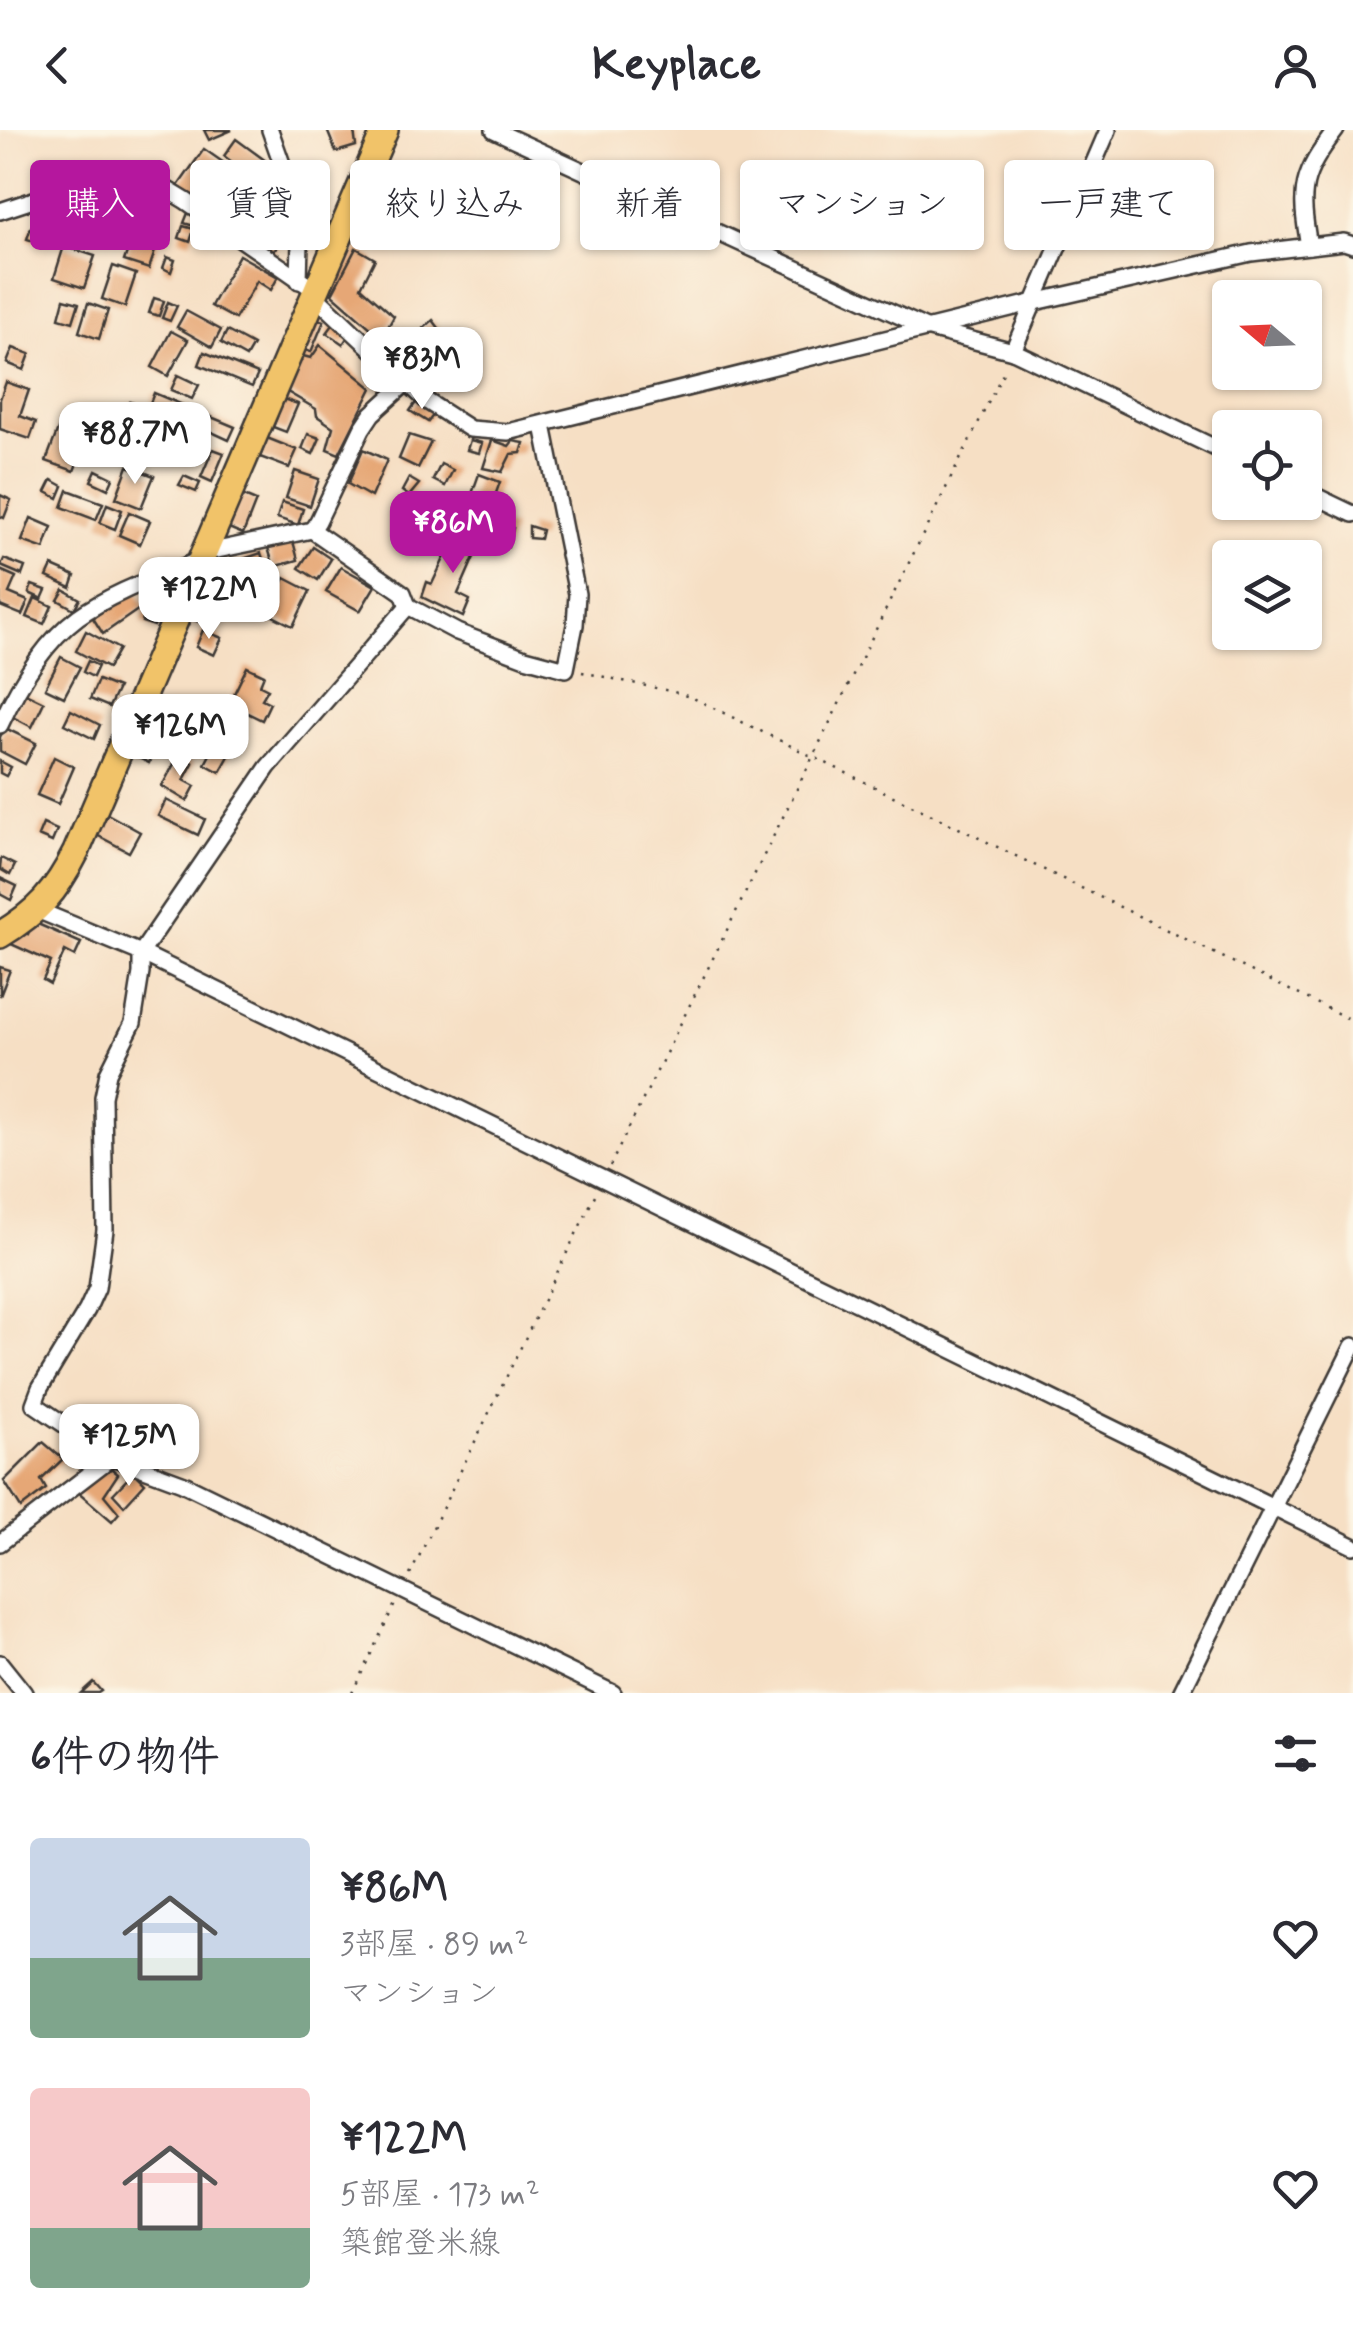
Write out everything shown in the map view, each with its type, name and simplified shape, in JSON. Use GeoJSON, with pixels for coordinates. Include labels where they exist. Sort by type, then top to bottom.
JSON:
{"type":"FeatureCollection","features":[{"type":"Feature","properties":{"kind":"main road"},"geometry":{"type":"LineString","coordinates":[[0,935],[37,910],[76,852],[310,289],[385,130]]}},
{"type":"Feature","properties":{"kind":"street"},"geometry":{"type":"LineString","coordinates":[[270,130],[293,195],[310,289]]}},
{"type":"Feature","properties":{"kind":"street"},"geometry":{"type":"LineString","coordinates":[[494,130],[926,328],[1013,351],[1212,446]]}},
{"type":"Feature","properties":{"kind":"street"},"geometry":{"type":"LineString","coordinates":[[1013,351],[1108,130]]}},
{"type":"Feature","properties":{"kind":"street"},"geometry":{"type":"LineString","coordinates":[[1309,246],[1302,194],[1310,170],[1336,130]]}},
{"type":"Feature","properties":{"kind":"street"},"geometry":{"type":"LineString","coordinates":[[0,211],[105,178],[135,178],[158,184],[310,289],[428,402],[470,429],[508,432],[926,328],[1251,253],[1353,244]]}},
{"type":"Feature","properties":{"kind":"street"},"geometry":{"type":"LineString","coordinates":[[0,725],[32,667],[75,620],[111,598],[201,556],[312,530],[362,428],[406,384]]}},
{"type":"Feature","properties":{"kind":"street"},"geometry":{"type":"LineString","coordinates":[[312,530],[403,593],[408,606],[457,632],[566,669],[577,594],[543,425]]}},
{"type":"Feature","properties":{"kind":"street"},"geometry":{"type":"LineString","coordinates":[[1322,499],[1353,514]]}},
{"type":"Feature","properties":{"kind":"street"},"geometry":{"type":"LineString","coordinates":[[408,606],[268,767],[141,953],[134,1023],[108,1073],[103,1097],[106,1230],[96,1288],[34,1404],[112,1457],[182,1483],[613,1693]]}},
{"type":"Feature","properties":{"kind":"street"},"geometry":{"type":"LineString","coordinates":[[37,910],[141,953],[1353,1546]]}},
{"type":"Feature","properties":{"kind":"street"},"geometry":{"type":"LineString","coordinates":[[1180,1693],[1353,1346]]}},
{"type":"Feature","properties":{"kind":"street"},"geometry":{"type":"LineString","coordinates":[[0,1543],[112,1457]]}},
{"type":"Feature","properties":{"kind":"street"},"geometry":{"type":"LineString","coordinates":[[0,1663],[24,1693]]}},
{"type":"Feature","properties":{"kind":"path"},"geometry":{"type":"LineString","coordinates":[[352,1693],[1013,351]]}},
{"type":"Feature","properties":{"kind":"path"},"geometry":{"type":"LineString","coordinates":[[566,669],[693,698],[1353,1021]]}},
{"type":"Feature","properties":{"kind":"building"},"geometry":{"type":"Polygon","coordinates":[[[204,130],[232,130],[209,140],[204,130]]]}},
{"type":"Feature","properties":{"kind":"building"},"geometry":{"type":"Polygon","coordinates":[[[327,130],[354,130],[356,146],[336,152],[327,130]]]}},
{"type":"Feature","properties":{"kind":"building"},"geometry":{"type":"Polygon","coordinates":[[[236,139],[265,160],[229,160],[224,156],[236,139]]]}},
{"type":"Feature","properties":{"kind":"building"},"geometry":{"type":"Polygon","coordinates":[[[204,149],[220,160],[196,160],[204,149]]]}},
{"type":"Feature","properties":{"kind":"building"},"geometry":{"type":"Polygon","coordinates":[[[190,169],[190,194],[178,186],[190,169]]]}},
{"type":"Feature","properties":{"kind":"building"},"geometry":{"type":"Polygon","coordinates":[[[183,226],[190,228],[190,242],[179,238],[183,226]]]}},
{"type":"Feature","properties":{"kind":"building"},"geometry":{"type":"Polygon","coordinates":[[[63,250],[95,256],[84,288],[54,278],[63,250]]]}},
{"type":"Feature","properties":{"kind":"building"},"geometry":{"type":"Polygon","coordinates":[[[128,250],[155,250],[149,269],[124,261],[128,250]]]}},
{"type":"Feature","properties":{"kind":"building"},"geometry":{"type":"Polygon","coordinates":[[[355,250],[375,259],[361,287],[394,316],[382,338],[332,294],[355,250]]]}},
{"type":"Feature","properties":{"kind":"building"},"geometry":{"type":"Polygon","coordinates":[[[239,255],[278,277],[271,290],[257,281],[235,319],[211,306],[239,255]]]}},
{"type":"Feature","properties":{"kind":"building"},"geometry":{"type":"Polygon","coordinates":[[[167,257],[175,260],[171,272],[163,268],[167,257]]]}},
{"type":"Feature","properties":{"kind":"building"},"geometry":{"type":"Polygon","coordinates":[[[113,266],[136,274],[125,307],[102,299],[113,266]]]}},
{"type":"Feature","properties":{"kind":"building"},"geometry":{"type":"Polygon","coordinates":[[[154,298],[164,301],[159,316],[149,313],[154,298]]]}},
{"type":"Feature","properties":{"kind":"building"},"geometry":{"type":"Polygon","coordinates":[[[64,299],[79,303],[73,322],[59,318],[64,299]]]}},
{"type":"Feature","properties":{"kind":"building"},"geometry":{"type":"Polygon","coordinates":[[[168,302],[177,306],[170,321],[162,318],[168,302]]]}},
{"type":"Feature","properties":{"kind":"building"},"geometry":{"type":"Polygon","coordinates":[[[88,303],[108,310],[99,339],[79,332],[88,303]]]}},
{"type":"Feature","properties":{"kind":"building"},"geometry":{"type":"Polygon","coordinates":[[[186,311],[221,330],[212,347],[177,327],[186,311]]]}},
{"type":"Feature","properties":{"kind":"building"},"geometry":{"type":"Polygon","coordinates":[[[310,318],[324,321],[311,352],[298,348],[310,318]]]}},
{"type":"Feature","properties":{"kind":"building"},"geometry":{"type":"Polygon","coordinates":[[[433,320],[448,340],[426,357],[414,337],[433,320]]]}},
{"type":"Feature","properties":{"kind":"building"},"geometry":{"type":"Polygon","coordinates":[[[335,322],[349,335],[343,344],[327,333],[335,322]]]}},
{"type":"Feature","properties":{"kind":"building"},"geometry":{"type":"Polygon","coordinates":[[[171,331],[188,340],[168,376],[152,367],[171,331]]]}},
{"type":"Feature","properties":{"kind":"building"},"geometry":{"type":"Polygon","coordinates":[[[227,331],[253,345],[246,357],[221,343],[227,331]]]}},
{"type":"Feature","properties":{"kind":"building"},"geometry":{"type":"Polygon","coordinates":[[[320,345],[372,388],[339,454],[327,449],[333,427],[317,416],[316,409],[279,387],[299,355],[311,358],[320,345]]]}},
{"type":"Feature","properties":{"kind":"building"},"geometry":{"type":"Polygon","coordinates":[[[13,348],[30,354],[24,370],[7,363],[13,348]]]}},
{"type":"Feature","properties":{"kind":"building"},"geometry":{"type":"Polygon","coordinates":[[[204,352],[258,374],[252,387],[199,365],[204,352]]]}},
{"type":"Feature","properties":{"kind":"building"},"geometry":{"type":"Polygon","coordinates":[[[433,360],[440,371],[424,379],[416,367],[433,360]]]}},
{"type":"Feature","properties":{"kind":"building"},"geometry":{"type":"Polygon","coordinates":[[[178,375],[199,385],[192,399],[171,390],[178,375]]]}},
{"type":"Feature","properties":{"kind":"building"},"geometry":{"type":"Polygon","coordinates":[[[6,382],[29,390],[20,416],[36,422],[30,439],[0,429],[0,399],[6,382]]]}},
{"type":"Feature","properties":{"kind":"building"},"geometry":{"type":"Polygon","coordinates":[[[154,393],[235,427],[229,440],[203,428],[198,440],[164,426],[170,411],[150,403],[154,393]]]}},
{"type":"Feature","properties":{"kind":"building"},"geometry":{"type":"Polygon","coordinates":[[[280,398],[298,404],[286,432],[273,427],[277,417],[272,415],[280,398]]]}},
{"type":"Feature","properties":{"kind":"building"},"geometry":{"type":"Polygon","coordinates":[[[417,401],[434,414],[428,422],[410,411],[417,401]]]}},
{"type":"Feature","properties":{"kind":"building"},"geometry":{"type":"Polygon","coordinates":[[[130,402],[154,409],[145,442],[121,435],[130,402]]]}},
{"type":"Feature","properties":{"kind":"building"},"geometry":{"type":"Polygon","coordinates":[[[94,416],[106,421],[100,437],[88,433],[94,416]]]}},
{"type":"Feature","properties":{"kind":"building"},"geometry":{"type":"Polygon","coordinates":[[[60,424],[78,431],[75,440],[85,443],[74,471],[46,461],[60,424]]]}},
{"type":"Feature","properties":{"kind":"building"},"geometry":{"type":"Polygon","coordinates":[[[308,434],[320,438],[313,454],[302,449],[308,434]]]}},
{"type":"Feature","properties":{"kind":"building"},"geometry":{"type":"Polygon","coordinates":[[[409,435],[431,442],[418,468],[399,459],[409,435]]]}},
{"type":"Feature","properties":{"kind":"building"},"geometry":{"type":"Polygon","coordinates":[[[267,438],[297,450],[289,468],[260,457],[267,438]]]}},
{"type":"Feature","properties":{"kind":"building"},"geometry":{"type":"Polygon","coordinates":[[[470,440],[482,443],[479,453],[467,450],[470,440]]]}},
{"type":"Feature","properties":{"kind":"building"},"geometry":{"type":"Polygon","coordinates":[[[492,440],[509,446],[513,441],[524,443],[521,453],[511,454],[502,472],[483,468],[492,440]]]}},
{"type":"Feature","properties":{"kind":"building"},"geometry":{"type":"Polygon","coordinates":[[[213,449],[224,453],[212,482],[201,477],[213,449]]]}},
{"type":"Feature","properties":{"kind":"building"},"geometry":{"type":"Polygon","coordinates":[[[363,449],[387,460],[371,497],[348,484],[363,449]]]}},
{"type":"Feature","properties":{"kind":"building"},"geometry":{"type":"Polygon","coordinates":[[[441,464],[453,470],[445,486],[433,480],[441,464]]]}},
{"type":"Feature","properties":{"kind":"building"},"geometry":{"type":"Polygon","coordinates":[[[128,466],[154,476],[141,508],[116,498],[128,466]]]}},
{"type":"Feature","properties":{"kind":"building"},"geometry":{"type":"Polygon","coordinates":[[[96,470],[113,478],[108,489],[91,481],[96,470]]]}},
{"type":"Feature","properties":{"kind":"building"},"geometry":{"type":"Polygon","coordinates":[[[295,471],[319,479],[310,506],[286,498],[295,471]]]}},
{"type":"Feature","properties":{"kind":"building"},"geometry":{"type":"Polygon","coordinates":[[[479,474],[500,482],[489,513],[468,505],[479,474]]]}},
{"type":"Feature","properties":{"kind":"building"},"geometry":{"type":"Polygon","coordinates":[[[184,476],[200,483],[196,492],[179,485],[184,476]]]}},
{"type":"Feature","properties":{"kind":"building"},"geometry":{"type":"Polygon","coordinates":[[[409,478],[419,484],[409,496],[402,491],[409,478]]]}},
{"type":"Feature","properties":{"kind":"building"},"geometry":{"type":"Polygon","coordinates":[[[52,480],[63,486],[58,498],[46,492],[52,480]]]}},
{"type":"Feature","properties":{"kind":"building"},"geometry":{"type":"Polygon","coordinates":[[[68,490],[103,503],[96,520],[62,507],[68,490]]]}},
{"type":"Feature","properties":{"kind":"building"},"geometry":{"type":"Polygon","coordinates":[[[237,493],[256,501],[243,534],[224,526],[237,493]]]}},
{"type":"Feature","properties":{"kind":"building"},"geometry":{"type":"Polygon","coordinates":[[[0,495],[11,500],[4,518],[0,516],[0,495]]]}},
{"type":"Feature","properties":{"kind":"building"},"geometry":{"type":"Polygon","coordinates":[[[282,502],[303,509],[298,525],[277,518],[282,502]]]}},
{"type":"Feature","properties":{"kind":"building"},"geometry":{"type":"Polygon","coordinates":[[[107,504],[122,510],[115,529],[100,523],[107,504]]]}},
{"type":"Feature","properties":{"kind":"building"},"geometry":{"type":"Polygon","coordinates":[[[129,512],[150,521],[140,544],[119,535],[129,512]]]}},
{"type":"Feature","properties":{"kind":"building"},"geometry":{"type":"Polygon","coordinates":[[[472,515],[513,528],[508,547],[457,522],[458,518],[468,521],[472,515]]]}},
{"type":"Feature","properties":{"kind":"building"},"geometry":{"type":"Polygon","coordinates":[[[31,518],[52,527],[44,549],[22,541],[31,518]]]}},
{"type":"Feature","properties":{"kind":"building"},"geometry":{"type":"Polygon","coordinates":[[[529,526],[542,530],[540,539],[529,538],[529,526]]]}},
{"type":"Feature","properties":{"kind":"building"},"geometry":{"type":"Polygon","coordinates":[[[456,533],[481,541],[458,594],[470,600],[463,617],[422,597],[456,533]]]}},
{"type":"Feature","properties":{"kind":"building"},"geometry":{"type":"Polygon","coordinates":[[[293,541],[298,560],[274,567],[268,548],[293,541]]]}},
{"type":"Feature","properties":{"kind":"building"},"geometry":{"type":"Polygon","coordinates":[[[313,547],[331,559],[318,580],[299,568],[313,547]]]}},
{"type":"Feature","properties":{"kind":"building"},"geometry":{"type":"Polygon","coordinates":[[[261,553],[274,592],[256,598],[243,559],[261,553]]]}},
{"type":"Feature","properties":{"kind":"building"},"geometry":{"type":"Polygon","coordinates":[[[218,558],[238,565],[234,579],[213,572],[218,558]]]}},
{"type":"Feature","properties":{"kind":"building"},"geometry":{"type":"Polygon","coordinates":[[[4,559],[25,567],[22,575],[1,566],[4,559]]]}},
{"type":"Feature","properties":{"kind":"building"},"geometry":{"type":"Polygon","coordinates":[[[52,566],[75,576],[71,588],[47,577],[52,566]]]}},
{"type":"Feature","properties":{"kind":"building"},"geometry":{"type":"Polygon","coordinates":[[[341,567],[375,586],[360,611],[326,592],[341,567]]]}},
{"type":"Feature","properties":{"kind":"building"},"geometry":{"type":"Polygon","coordinates":[[[0,570],[16,577],[9,593],[28,601],[22,615],[0,606],[0,570]]]}},
{"type":"Feature","properties":{"kind":"building"},"geometry":{"type":"Polygon","coordinates":[[[166,577],[173,581],[165,600],[158,596],[166,577]]]}},
{"type":"Feature","properties":{"kind":"building"},"geometry":{"type":"Polygon","coordinates":[[[285,578],[310,591],[293,626],[267,613],[285,578]]]}},
{"type":"Feature","properties":{"kind":"building"},"geometry":{"type":"Polygon","coordinates":[[[205,582],[225,591],[211,627],[190,618],[205,582]]]}},
{"type":"Feature","properties":{"kind":"building"},"geometry":{"type":"Polygon","coordinates":[[[32,585],[46,590],[42,599],[29,593],[32,585]]]}},
{"type":"Feature","properties":{"kind":"building"},"geometry":{"type":"Polygon","coordinates":[[[134,589],[145,605],[103,634],[93,618],[134,589]]]}},
{"type":"Feature","properties":{"kind":"building"},"geometry":{"type":"Polygon","coordinates":[[[64,590],[80,599],[74,609],[58,600],[64,590]]]}},
{"type":"Feature","properties":{"kind":"building"},"geometry":{"type":"Polygon","coordinates":[[[35,598],[52,606],[44,624],[27,617],[35,598]]]}},
{"type":"Feature","properties":{"kind":"building"},"geometry":{"type":"Polygon","coordinates":[[[150,599],[162,603],[154,626],[142,622],[150,599]]]}},
{"type":"Feature","properties":{"kind":"building"},"geometry":{"type":"Polygon","coordinates":[[[203,630],[222,638],[214,655],[196,647],[203,630]]]}},
{"type":"Feature","properties":{"kind":"building"},"geometry":{"type":"Polygon","coordinates":[[[86,631],[119,649],[108,668],[76,651],[86,631]]]}},
{"type":"Feature","properties":{"kind":"building"},"geometry":{"type":"Polygon","coordinates":[[[61,657],[80,667],[64,697],[45,688],[61,657]]]}},
{"type":"Feature","properties":{"kind":"building"},"geometry":{"type":"Polygon","coordinates":[[[88,661],[98,666],[93,677],[83,672],[88,661]]]}},
{"type":"Feature","properties":{"kind":"building"},"geometry":{"type":"Polygon","coordinates":[[[247,667],[264,675],[260,685],[268,689],[262,699],[270,703],[262,720],[229,704],[247,667]]]}},
{"type":"Feature","properties":{"kind":"building"},"geometry":{"type":"Polygon","coordinates":[[[98,680],[118,688],[109,707],[90,699],[98,680]]]}},
{"type":"Feature","properties":{"kind":"building"},"geometry":{"type":"Polygon","coordinates":[[[23,692],[44,702],[32,727],[11,716],[23,692]]]}},
{"type":"Feature","properties":{"kind":"building"},"geometry":{"type":"Polygon","coordinates":[[[71,710],[100,725],[94,739],[64,724],[71,710]]]}},
{"type":"Feature","properties":{"kind":"building"},"geometry":{"type":"Polygon","coordinates":[[[153,712],[171,720],[164,735],[147,728],[153,712]]]}},
{"type":"Feature","properties":{"kind":"building"},"geometry":{"type":"Polygon","coordinates":[[[5,728],[36,743],[25,764],[0,751],[5,728]]]}},
{"type":"Feature","properties":{"kind":"building"},"geometry":{"type":"Polygon","coordinates":[[[188,729],[203,737],[193,755],[178,748],[188,729]]]}},
{"type":"Feature","properties":{"kind":"building"},"geometry":{"type":"Polygon","coordinates":[[[136,730],[159,740],[149,763],[126,752],[136,730]]]}},
{"type":"Feature","properties":{"kind":"building"},"geometry":{"type":"Polygon","coordinates":[[[214,747],[229,756],[220,772],[205,764],[214,747]]]}},
{"type":"Feature","properties":{"kind":"building"},"geometry":{"type":"Polygon","coordinates":[[[179,755],[193,763],[184,780],[195,786],[187,801],[162,786],[179,755]]]}},
{"type":"Feature","properties":{"kind":"building"},"geometry":{"type":"Polygon","coordinates":[[[54,757],[74,767],[58,804],[37,795],[54,757]]]}},
{"type":"Feature","properties":{"kind":"building"},"geometry":{"type":"Polygon","coordinates":[[[0,761],[11,767],[6,776],[0,773],[0,761]]]}},
{"type":"Feature","properties":{"kind":"building"},"geometry":{"type":"Polygon","coordinates":[[[166,800],[205,819],[198,835],[158,816],[166,800]]]}},
{"type":"Feature","properties":{"kind":"building"},"geometry":{"type":"Polygon","coordinates":[[[102,811],[140,832],[129,852],[91,832],[102,811]]]}},
{"type":"Feature","properties":{"kind":"building"},"geometry":{"type":"Polygon","coordinates":[[[43,824],[57,830],[52,842],[38,836],[43,824]]]}},
{"type":"Feature","properties":{"kind":"building"},"geometry":{"type":"Polygon","coordinates":[[[1,858],[15,865],[10,875],[0,869],[1,858]]]}},
{"type":"Feature","properties":{"kind":"building"},"geometry":{"type":"Polygon","coordinates":[[[0,878],[17,886],[11,900],[0,894],[0,878]]]}},
{"type":"Feature","properties":{"kind":"building"},"geometry":{"type":"Polygon","coordinates":[[[33,922],[81,943],[75,956],[65,951],[50,984],[43,980],[51,962],[11,944],[21,931],[28,934],[33,922]]]}},
{"type":"Feature","properties":{"kind":"building"},"geometry":{"type":"Polygon","coordinates":[[[0,967],[10,970],[0,996],[0,967]]]}},
{"type":"Feature","properties":{"kind":"building"},"geometry":{"type":"Polygon","coordinates":[[[43,1442],[63,1459],[41,1480],[46,1489],[21,1508],[4,1481],[43,1442]]]}},
{"type":"Feature","properties":{"kind":"building"},"geometry":{"type":"Polygon","coordinates":[[[107,1465],[118,1474],[104,1495],[119,1513],[112,1521],[76,1490],[107,1465]]]}},
{"type":"Feature","properties":{"kind":"building"},"geometry":{"type":"Polygon","coordinates":[[[134,1472],[145,1483],[124,1506],[113,1494],[134,1472]]]}},
{"type":"Feature","properties":{"kind":"building"},"geometry":{"type":"Polygon","coordinates":[[[93,1682],[101,1691],[81,1693],[93,1682]]]}}]}
